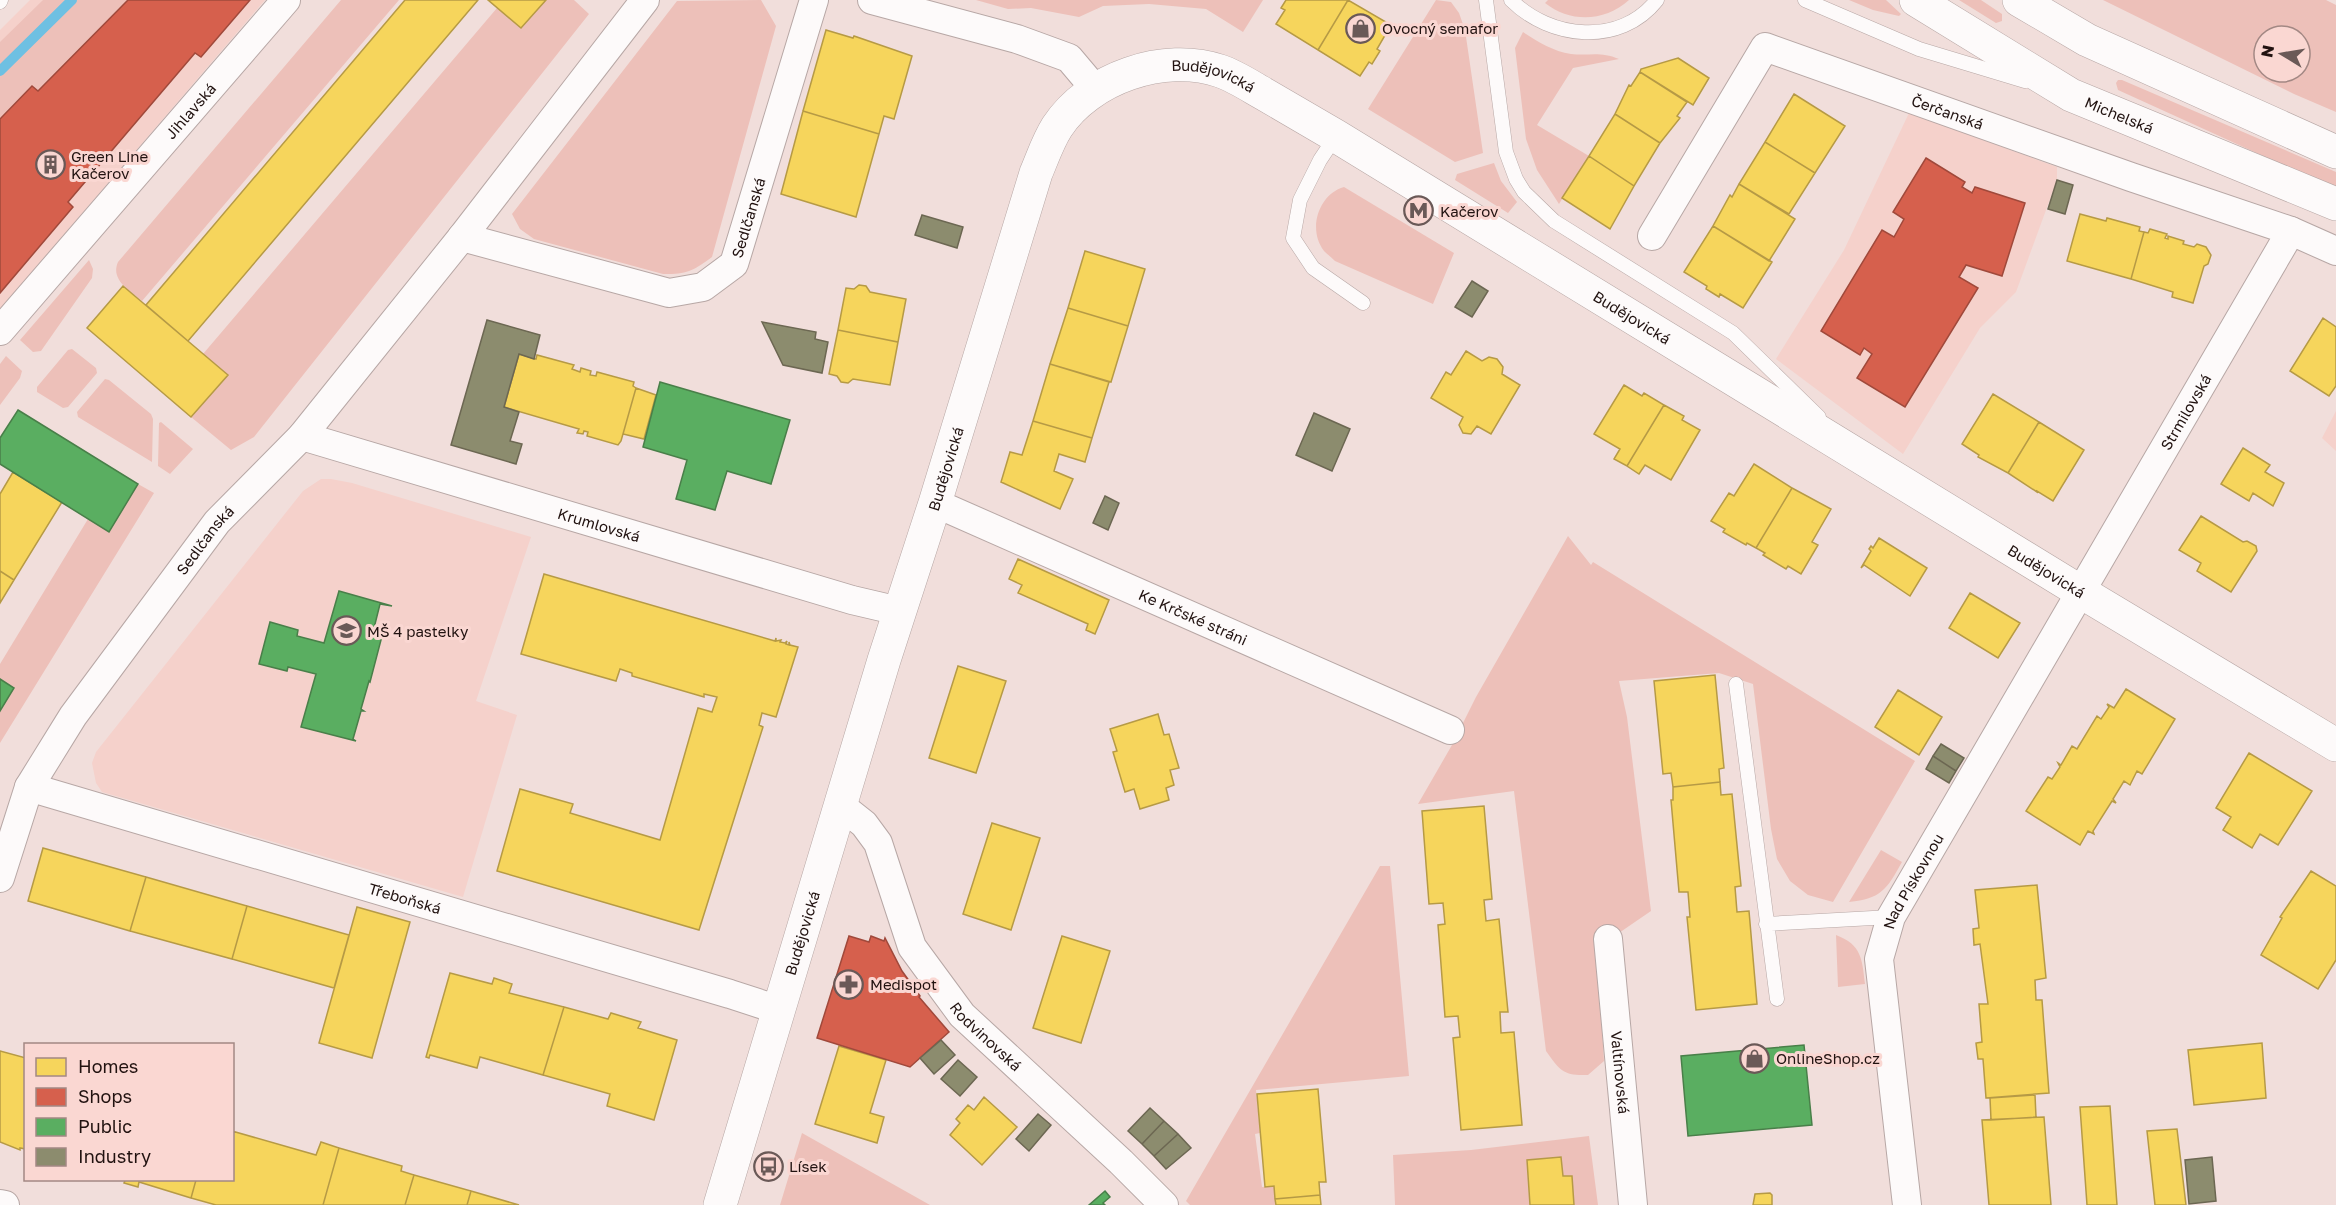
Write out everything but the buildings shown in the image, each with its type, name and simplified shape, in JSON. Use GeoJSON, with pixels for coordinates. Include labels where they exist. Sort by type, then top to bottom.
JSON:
{"type":"FeatureCollection","features":[{"type":"Feature","properties":{"kind":"street","name":"Jihlavská"},"geometry":{"type":"LineString","coordinates":[[0,332],[285,0]]}},
{"type":"Feature","properties":{"kind":"street","name":"Sedlčanská"},"geometry":{"type":"LineString","coordinates":[[0,878],[29,787],[73,716],[217,522],[302,436],[462,237],[645,0]]}},
{"type":"Feature","properties":{"kind":"street","name":"Sedlčanská"},"geometry":{"type":"LineString","coordinates":[[462,237],[669,293],[703,287],[735,264],[814,0]]}},
{"type":"Feature","properties":{"kind":"street"},"geometry":{"type":"LineString","coordinates":[[872,0],[1017,39],[1069,58],[1096,90]]}},
{"type":"Feature","properties":{"kind":"street","name":"Michelská"},"geometry":{"type":"LineString","coordinates":[[1916,0],[2071,95],[2336,204]]}},
{"type":"Feature","properties":{"kind":"street"},"geometry":{"type":"LineString","coordinates":[[2019,0],[2087,40],[2336,152]]}},
{"type":"Feature","properties":{"kind":"street","name":"Čerčanská"},"geometry":{"type":"LineString","coordinates":[[1652,236],[1765,47],[2131,177],[2291,231],[2336,251]]}},
{"type":"Feature","properties":{"kind":"street","name":"Budějovická"},"geometry":{"type":"LineString","coordinates":[[720,1205],[899,612],[935,503],[1036,173],[1057,128],[1074,107],[1096,90],[1127,72],[1176,65],[1199,66],[1220,71],[1240,80],[1336,136],[2081,592],[2336,745]]}},
{"type":"Feature","properties":{"kind":"street","name":"Strmilovská"},"geometry":{"type":"LineString","coordinates":[[2081,592],[2291,231]]}},
{"type":"Feature","properties":{"kind":"street","name":"Krumlovská"},"geometry":{"type":"LineString","coordinates":[[302,436],[899,612]]}},
{"type":"Feature","properties":{"kind":"street","name":"Ke Krčské stráni"},"geometry":{"type":"LineString","coordinates":[[935,503],[1450,730]]}},
{"type":"Feature","properties":{"kind":"street","name":"Nad Pískovnou"},"geometry":{"type":"LineString","coordinates":[[1907,1205],[1879,959],[1891,917],[2081,592]]}},
{"type":"Feature","properties":{"kind":"street","name":"Třeboňská"},"geometry":{"type":"LineString","coordinates":[[29,787],[779,1010]]}},
{"type":"Feature","properties":{"kind":"street","name":"Rodvinovská"},"geometry":{"type":"LineString","coordinates":[[840,806],[864,824],[878,843],[912,947],[962,1015],[1121,1162],[1164,1205]]}},
{"type":"Feature","properties":{"kind":"street","name":"Valtínovská"},"geometry":{"type":"LineString","coordinates":[[1608,939],[1633,1205]]}},
{"type":"Feature","properties":{"kind":"street"},"geometry":{"type":"LineString","coordinates":[[0,1204],[5,1205]]}},
{"type":"Feature","properties":{"kind":"lane"},"geometry":{"type":"LineString","coordinates":[[1486,0],[1506,152],[1516,179],[1524,192],[1554,221],[1733,333],[1857,454]]}},
{"type":"Feature","properties":{"kind":"lane"},"geometry":{"type":"LineString","coordinates":[[1511,0],[1523,12],[1538,21],[1584,33],[1604,33],[1625,26],[1643,15],[1657,0]]}},
{"type":"Feature","properties":{"kind":"lane"},"geometry":{"type":"LineString","coordinates":[[1805,0],[1919,49],[2071,95]]}},
{"type":"Feature","properties":{"kind":"lane"},"geometry":{"type":"LineString","coordinates":[[1336,136],[1320,160],[1300,200],[1293,238],[1313,268],[1363,303]]}},
{"type":"Feature","properties":{"kind":"lane"},"geometry":{"type":"LineString","coordinates":[[1736,684],[1777,999]]}},
{"type":"Feature","properties":{"kind":"lane"},"geometry":{"type":"LineString","coordinates":[[1766,924],[1891,917]]}},
{"type":"Feature","properties":{"kind":"shaded area","name":"Green Line Kačerov"},"geometry":{"type":"Polygon","coordinates":[[[30,0],[265,0],[0,309],[0,30],[30,0]]]}},
{"type":"Feature","properties":{"kind":"shaded area"},"geometry":{"type":"Polygon","coordinates":[[[43,0],[128,0],[38,91],[32,86],[0,119],[0,42],[43,0]]]}},
{"type":"Feature","properties":{"kind":"shaded area"},"geometry":{"type":"Polygon","coordinates":[[[341,0],[399,0],[142,301],[119,280],[116,268],[118,262],[341,0]]]}},
{"type":"Feature","properties":{"kind":"shaded area"},"geometry":{"type":"Polygon","coordinates":[[[546,0],[574,0],[589,14],[254,437],[231,450],[191,417],[227,375],[203,354],[497,8],[521,28],[546,0]]]}},
{"type":"Feature","properties":{"kind":"shaded area"},"geometry":{"type":"Polygon","coordinates":[[[761,0],[776,26],[712,257],[690,271],[663,274],[534,239],[520,229],[512,214],[677,1],[761,0]]]}},
{"type":"Feature","properties":{"kind":"shaded area"},"geometry":{"type":"Polygon","coordinates":[[[976,0],[1263,0],[1243,32],[1206,9],[1149,4],[1103,6],[1079,17],[1031,8],[1008,9],[976,0]]]}},
{"type":"Feature","properties":{"kind":"shaded area"},"geometry":{"type":"Polygon","coordinates":[[[1436,0],[1451,2],[1459,13],[1465,30],[1483,153],[1455,162],[1368,109],[1436,0]]]}},
{"type":"Feature","properties":{"kind":"shaded area"},"geometry":{"type":"Polygon","coordinates":[[[1548,0],[1629,0],[1609,13],[1576,17],[1555,10],[1545,3],[1548,0]]]}},
{"type":"Feature","properties":{"kind":"shaded area"},"geometry":{"type":"Polygon","coordinates":[[[1849,0],[1886,0],[1901,14],[1899,16],[1873,10],[1849,0]]]}},
{"type":"Feature","properties":{"kind":"shaded area"},"geometry":{"type":"Polygon","coordinates":[[[1959,0],[1981,0],[2002,14],[2002,21],[1996,23],[1959,0]]]}},
{"type":"Feature","properties":{"kind":"shaded area"},"geometry":{"type":"Polygon","coordinates":[[[2103,0],[2326,0],[2336,5],[2336,112],[2274,84],[2312,84],[2312,24],[2252,24],[2252,73],[2103,0]]]}},
{"type":"Feature","properties":{"kind":"shaded area"},"geometry":{"type":"Polygon","coordinates":[[[1523,32],[1546,46],[1564,53],[1600,54],[1619,59],[1573,68],[1537,125],[1589,156],[1559,204],[1537,170],[1526,139],[1515,48],[1523,32]]]}},
{"type":"Feature","properties":{"kind":"shaded area"},"geometry":{"type":"Polygon","coordinates":[[[2118,80],[2336,172],[2336,189],[2118,90],[2116,83],[2118,80]]]}},
{"type":"Feature","properties":{"kind":"shaded area"},"geometry":{"type":"Polygon","coordinates":[[[1909,113],[2057,167],[2057,180],[2016,292],[1980,328],[1903,454],[1776,359],[1844,250],[1909,113]]]}},
{"type":"Feature","properties":{"kind":"shaded area"},"geometry":{"type":"Polygon","coordinates":[[[1494,163],[1501,181],[1517,202],[1508,213],[1455,180],[1457,174],[1494,163]]]}},
{"type":"Feature","properties":{"kind":"shaded area"},"geometry":{"type":"Polygon","coordinates":[[[1344,187],[1454,253],[1433,304],[1335,261],[1324,251],[1316,233],[1318,213],[1328,197],[1344,187]]]}},
{"type":"Feature","properties":{"kind":"shaded area"},"geometry":{"type":"Polygon","coordinates":[[[89,260],[93,269],[92,278],[41,351],[33,352],[20,340],[89,260]]]}},
{"type":"Feature","properties":{"kind":"shaded area"},"geometry":{"type":"Polygon","coordinates":[[[72,349],[96,368],[97,373],[68,407],[63,408],[37,392],[37,387],[68,350],[72,349]]]}},
{"type":"Feature","properties":{"kind":"shaded area"},"geometry":{"type":"Polygon","coordinates":[[[6,356],[22,371],[20,378],[0,405],[0,364],[6,356]]]}},
{"type":"Feature","properties":{"kind":"shaded area"},"geometry":{"type":"Polygon","coordinates":[[[105,379],[151,414],[153,419],[152,462],[78,417],[77,412],[105,379]]]}},
{"type":"Feature","properties":{"kind":"shaded area"},"geometry":{"type":"Polygon","coordinates":[[[2336,411],[2336,451],[2322,438],[2336,411]]]}},
{"type":"Feature","properties":{"kind":"shaded area"},"geometry":{"type":"Polygon","coordinates":[[[161,422],[193,449],[170,474],[158,466],[159,423],[161,422]]]}},
{"type":"Feature","properties":{"kind":"shaded area","name":"MŠ 4 pastelky"},"geometry":{"type":"Polygon","coordinates":[[[321,479],[352,483],[531,537],[476,701],[517,715],[463,897],[102,792],[96,783],[92,763],[96,752],[303,491],[321,479]]]}},
{"type":"Feature","properties":{"kind":"shaded area"},"geometry":{"type":"Polygon","coordinates":[[[138,484],[154,493],[0,743],[0,711],[14,688],[0,679],[0,664],[88,519],[109,532],[138,484]]]}},
{"type":"Feature","properties":{"kind":"shaded area"},"geometry":{"type":"Polygon","coordinates":[[[1568,536],[1591,565],[1593,562],[1915,761],[1833,902],[1808,895],[1790,881],[1777,859],[1771,829],[1753,684],[1719,673],[1619,681],[1627,717],[1651,911],[1597,948],[1604,1061],[1588,1075],[1563,1071],[1546,1051],[1514,791],[1418,804],[1568,536]]]}},
{"type":"Feature","properties":{"kind":"shaded area"},"geometry":{"type":"Polygon","coordinates":[[[1881,850],[1902,862],[1892,879],[1876,895],[1849,902],[1881,850]]]}},
{"type":"Feature","properties":{"kind":"shaded area"},"geometry":{"type":"Polygon","coordinates":[[[1380,866],[1390,866],[1409,1076],[1256,1090],[1260,1133],[1255,1134],[1262,1187],[1274,1186],[1276,1205],[1190,1205],[1186,1201],[1380,866]]]}},
{"type":"Feature","properties":{"kind":"shaded area"},"geometry":{"type":"Polygon","coordinates":[[[1836,935],[1856,948],[1863,967],[1865,984],[1838,987],[1836,935]]]}},
{"type":"Feature","properties":{"kind":"shaded area"},"geometry":{"type":"Polygon","coordinates":[[[802,1133],[930,1205],[780,1205],[802,1133]]]}},
{"type":"Feature","properties":{"kind":"shaded area"},"geometry":{"type":"Polygon","coordinates":[[[1589,1136],[1598,1205],[1574,1205],[1572,1176],[1563,1176],[1560,1157],[1527,1160],[1530,1205],[1395,1205],[1393,1155],[1471,1150],[1589,1136]]]}},
{"type":"Feature","properties":{"kind":"waterway"},"geometry":{"type":"LineString","coordinates":[[0,71],[72,0]]}},
{"type":"Feature","properties":{"kind":"place","name":"Ovocný semafor"},"geometry":{"type":"Point","coordinates":[1361,28]}},
{"type":"Feature","properties":{"kind":"place","name":"Green Line Kačerov"},"geometry":{"type":"Point","coordinates":[50,165]}},
{"type":"Feature","properties":{"kind":"place","name":"Kačerov"},"geometry":{"type":"Point","coordinates":[1419,211]}},
{"type":"Feature","properties":{"kind":"place","name":"MŠ 4 pastelky"},"geometry":{"type":"Point","coordinates":[346,631]}},
{"type":"Feature","properties":{"kind":"place","name":"Medispot"},"geometry":{"type":"Point","coordinates":[849,984]}},
{"type":"Feature","properties":{"kind":"place","name":"OnlineShop.cz"},"geometry":{"type":"Point","coordinates":[1755,1058]}},
{"type":"Feature","properties":{"kind":"place","name":"Lísek"},"geometry":{"type":"Point","coordinates":[768,1166]}}]}
